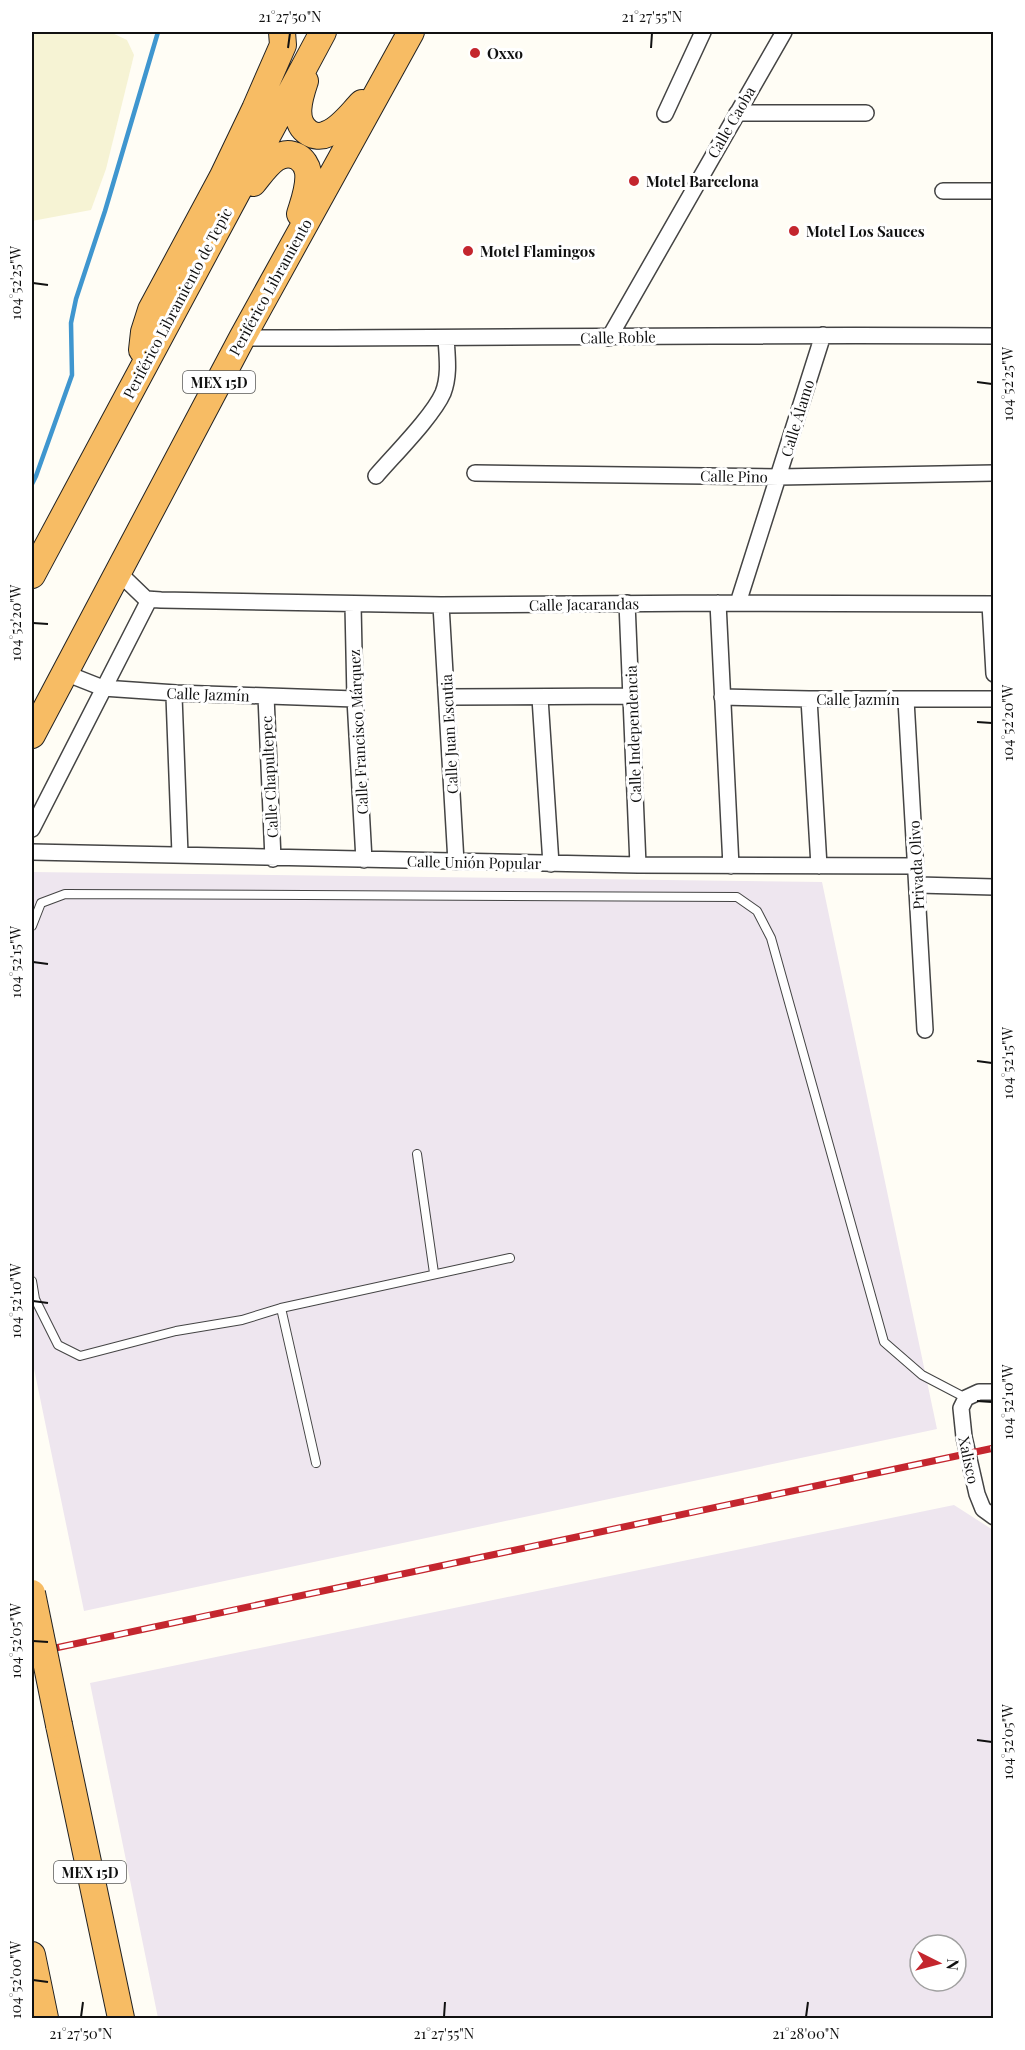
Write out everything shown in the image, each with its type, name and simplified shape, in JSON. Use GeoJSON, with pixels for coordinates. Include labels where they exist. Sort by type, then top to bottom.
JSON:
{"type":"FeatureCollection","features":[{"type":"Feature","properties":{"kind":"highway"},"geometry":{"type":"LineString","coordinates":[[141,371],[144,332],[151,310],[222,178],[255,109],[283,45],[282,32]]}},
{"type":"Feature","properties":{"kind":"highway","name":"Periférico Libramiento"},"geometry":{"type":"LineString","coordinates":[[32,735],[242,338],[411,32]]}},
{"type":"Feature","properties":{"kind":"highway"},"geometry":{"type":"LineString","coordinates":[[321,35],[300,96],[300,122],[309,133],[322,136],[334,130],[383,80]]}},
{"type":"Feature","properties":{"kind":"highway","name":"Periférico Libramiento de Tepic"},"geometry":{"type":"LineString","coordinates":[[32,575],[321,35]]}},
{"type":"Feature","properties":{"kind":"highway"},"geometry":{"type":"LineString","coordinates":[[226,215],[272,160],[284,154],[298,157],[307,167],[308,180],[290,252]]}},
{"type":"Feature","properties":{"kind":"highway","name":"MEX 15D"},"geometry":{"type":"LineString","coordinates":[[32,1592],[121,2019]]}},
{"type":"Feature","properties":{"kind":"highway"},"geometry":{"type":"LineString","coordinates":[[32,1955],[45,2019]]}},
{"type":"Feature","properties":{"kind":"street"},"geometry":{"type":"LineString","coordinates":[[665,114],[703,32]]}},
{"type":"Feature","properties":{"kind":"street","name":"Calle Caoba"},"geometry":{"type":"LineString","coordinates":[[609,338],[784,32]]}},
{"type":"Feature","properties":{"kind":"street"},"geometry":{"type":"LineString","coordinates":[[736,113],[866,112]]}},
{"type":"Feature","properties":{"kind":"street"},"geometry":{"type":"LineString","coordinates":[[943,191],[993,191]]}},
{"type":"Feature","properties":{"kind":"street","name":"Calle Álamo"},"geometry":{"type":"LineString","coordinates":[[738,603],[823,335]]}},
{"type":"Feature","properties":{"kind":"street","name":"Calle Roble"},"geometry":{"type":"LineString","coordinates":[[242,338],[993,336]]}},
{"type":"Feature","properties":{"kind":"street"},"geometry":{"type":"LineString","coordinates":[[376,476],[429,414],[442,393],[448,368],[446,338]]}},
{"type":"Feature","properties":{"kind":"street","name":"Calle Pino"},"geometry":{"type":"LineString","coordinates":[[475,473],[779,477],[993,473]]}},
{"type":"Feature","properties":{"kind":"street"},"geometry":{"type":"LineString","coordinates":[[32,829],[149,600],[119,573]]}},
{"type":"Feature","properties":{"kind":"street","name":"Calle Jacarandas"},"geometry":{"type":"LineString","coordinates":[[149,600],[353,605],[992,604]]}},
{"type":"Feature","properties":{"kind":"street","name":"Calle Independencia"},"geometry":{"type":"LineString","coordinates":[[627,603],[638,865]]}},
{"type":"Feature","properties":{"kind":"street"},"geometry":{"type":"LineString","coordinates":[[718,603],[731,866]]}},
{"type":"Feature","properties":{"kind":"street"},"geometry":{"type":"LineString","coordinates":[[992,604],[993,674]]}},
{"type":"Feature","properties":{"kind":"street","name":"Calle Francisco Márquez"},"geometry":{"type":"LineString","coordinates":[[353,605],[355,699],[364,860]]}},
{"type":"Feature","properties":{"kind":"street","name":"Calle Juan Escutia"},"geometry":{"type":"LineString","coordinates":[[441,605],[456,862]]}},
{"type":"Feature","properties":{"kind":"street","name":"Calle Jazmín"},"geometry":{"type":"LineString","coordinates":[[65,673],[103,687],[176,693],[355,699]]}},
{"type":"Feature","properties":{"kind":"street"},"geometry":{"type":"LineString","coordinates":[[176,693],[174,696],[180,854]]}},
{"type":"Feature","properties":{"kind":"street","name":"Calle Chapultepec"},"geometry":{"type":"LineString","coordinates":[[266,696],[273,859]]}},
{"type":"Feature","properties":{"kind":"street"},"geometry":{"type":"LineString","coordinates":[[448,697],[631,696]]}},
{"type":"Feature","properties":{"kind":"street","name":"Calle Jazmín"},"geometry":{"type":"LineString","coordinates":[[722,697],[993,699]]}},
{"type":"Feature","properties":{"kind":"street"},"geometry":{"type":"LineString","coordinates":[[540,698],[551,864]]}},
{"type":"Feature","properties":{"kind":"street"},"geometry":{"type":"LineString","coordinates":[[809,699],[819,866]]}},
{"type":"Feature","properties":{"kind":"street","name":"Privada Olivo"},"geometry":{"type":"LineString","coordinates":[[906,700],[925,1030]]}},
{"type":"Feature","properties":{"kind":"street","name":"Calle Unión Popular"},"geometry":{"type":"LineString","coordinates":[[32,852],[551,864],[916,866]]}},
{"type":"Feature","properties":{"kind":"street"},"geometry":{"type":"LineString","coordinates":[[918,885],[993,887]]}},
{"type":"Feature","properties":{"kind":"street"},"geometry":{"type":"LineString","coordinates":[[966,1398],[979,1392],[993,1392]]}},
{"type":"Feature","properties":{"kind":"street","name":"Xalisco"},"geometry":{"type":"LineString","coordinates":[[966,1398],[961,1408],[977,1494],[983,1509],[993,1517]]}},
{"type":"Feature","properties":{"kind":"lane"},"geometry":{"type":"LineString","coordinates":[[32,926],[41,903],[65,894],[737,897],[757,911],[771,938],[884,1342],[922,1375],[966,1398]]}},
{"type":"Feature","properties":{"kind":"lane"},"geometry":{"type":"LineString","coordinates":[[417,1154],[434,1273]]}},
{"type":"Feature","properties":{"kind":"lane"},"geometry":{"type":"LineString","coordinates":[[32,1281],[35,1299],[58,1345],[80,1356],[176,1331],[242,1320],[281,1308],[510,1258]]}},
{"type":"Feature","properties":{"kind":"lane"},"geometry":{"type":"LineString","coordinates":[[281,1308],[316,1463]]}},
{"type":"Feature","properties":{"kind":"shaded area"},"geometry":{"type":"Polygon","coordinates":[[[32,32],[110,32],[127,40],[134,55],[106,169],[91,210],[32,221],[32,32]]]}},
{"type":"Feature","properties":{"kind":"shaded area"},"geometry":{"type":"Polygon","coordinates":[[[32,872],[822,882],[937,1429],[84,1611],[32,1359],[32,872]]]}},
{"type":"Feature","properties":{"kind":"shaded area"},"geometry":{"type":"Polygon","coordinates":[[[954,1505],[993,1530],[993,2018],[158,2018],[90,1683],[954,1505]]]}},
{"type":"Feature","properties":{"kind":"waterway"},"geometry":{"type":"LineString","coordinates":[[32,484],[72,375],[71,323],[76,299],[105,211],[158,32]]}},
{"type":"Feature","properties":{"kind":"railway"},"geometry":{"type":"LineString","coordinates":[[32,1653],[994,1448]]}},
{"type":"Feature","properties":{"kind":"place","name":"Oxxo"},"geometry":{"type":"Point","coordinates":[475,53]}},
{"type":"Feature","properties":{"kind":"place","name":"Motel Barcelona"},"geometry":{"type":"Point","coordinates":[634,181]}},
{"type":"Feature","properties":{"kind":"place","name":"Motel Los Sauces"},"geometry":{"type":"Point","coordinates":[794,231]}},
{"type":"Feature","properties":{"kind":"place","name":"Motel Flamingos"},"geometry":{"type":"Point","coordinates":[468,251]}}]}
